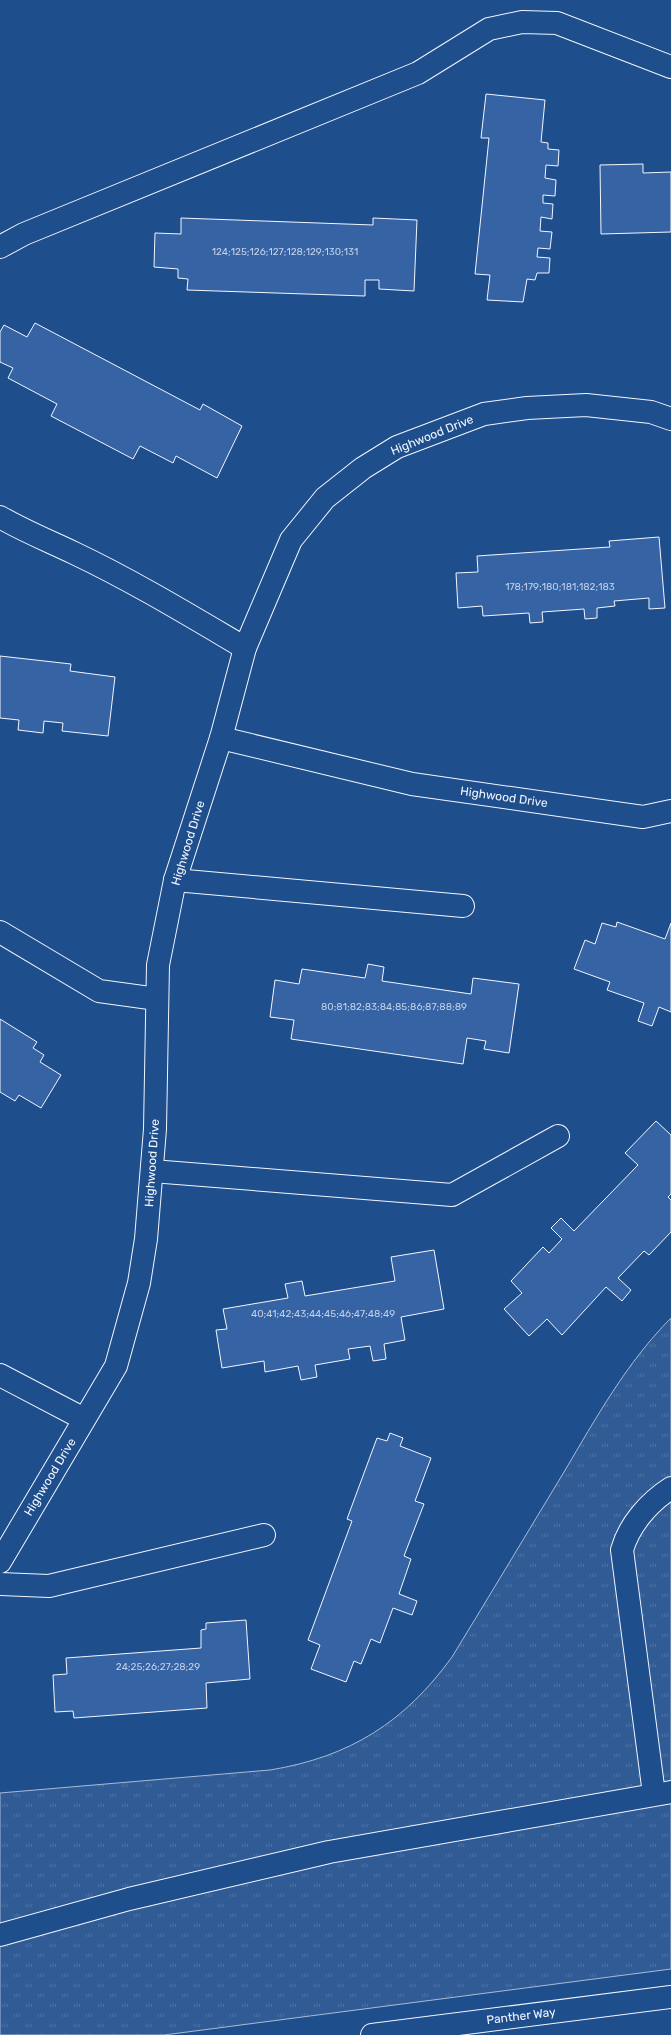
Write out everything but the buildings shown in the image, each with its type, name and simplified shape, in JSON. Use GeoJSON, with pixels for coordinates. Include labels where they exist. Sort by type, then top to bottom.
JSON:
{"type":"FeatureCollection","features":[{"type":"Feature","properties":{"kind":"street"},"geometry":{"type":"LineString","coordinates":[[0,247],[24,234],[418,73],[489,29],[522,22],[557,23],[671,67]]}},
{"type":"Feature","properties":{"kind":"street","name":"Highwood Drive"},"geometry":{"type":"LineString","coordinates":[[0,1562],[116,1366],[139,1283],[146,1239],[155,1129],[158,966],[175,880],[221,738],[245,648],[291,540],[325,498],[363,468],[397,446],[484,414],[527,408],[586,404],[651,412],[671,419]]}},
{"type":"Feature","properties":{"kind":"street"},"geometry":{"type":"LineString","coordinates":[[0,517],[29,533],[74,553],[139,587],[245,648]]}},
{"type":"Feature","properties":{"kind":"street","name":"Highwood Drive"},"geometry":{"type":"LineString","coordinates":[[221,738],[412,784],[643,817],[671,811]]}},
{"type":"Feature","properties":{"kind":"street"},"geometry":{"type":"LineString","coordinates":[[175,880],[463,906]]}},
{"type":"Feature","properties":{"kind":"street"},"geometry":{"type":"LineString","coordinates":[[0,932],[99,991],[157,999]]}},
{"type":"Feature","properties":{"kind":"street"},"geometry":{"type":"LineString","coordinates":[[152,1171],[452,1195],[558,1136]]}},
{"type":"Feature","properties":{"kind":"street"},"geometry":{"type":"LineString","coordinates":[[0,1375],[84,1419]]}},
{"type":"Feature","properties":{"kind":"street"},"geometry":{"type":"LineString","coordinates":[[0,1935],[129,1899],[329,1852],[663,1793],[622,1550],[626,1536],[655,1498],[671,1488]]}},
{"type":"Feature","properties":{"kind":"street"},"geometry":{"type":"LineString","coordinates":[[0,1584],[49,1586],[264,1535]]}},
{"type":"Feature","properties":{"kind":"street","name":"Panther Way"},"geometry":{"type":"LineString","coordinates":[[372,2035],[671,1997]]}},
{"type":"Feature","properties":{"kind":"green space"},"geometry":{"type":"Polygon","coordinates":[[[671,1318],[671,1969],[164,2035],[0,2035],[0,1793],[270,1770],[299,1764],[326,1756],[350,1746],[395,1718],[434,1680],[452,1657],[613,1391],[640,1353],[671,1318]]]}}]}
